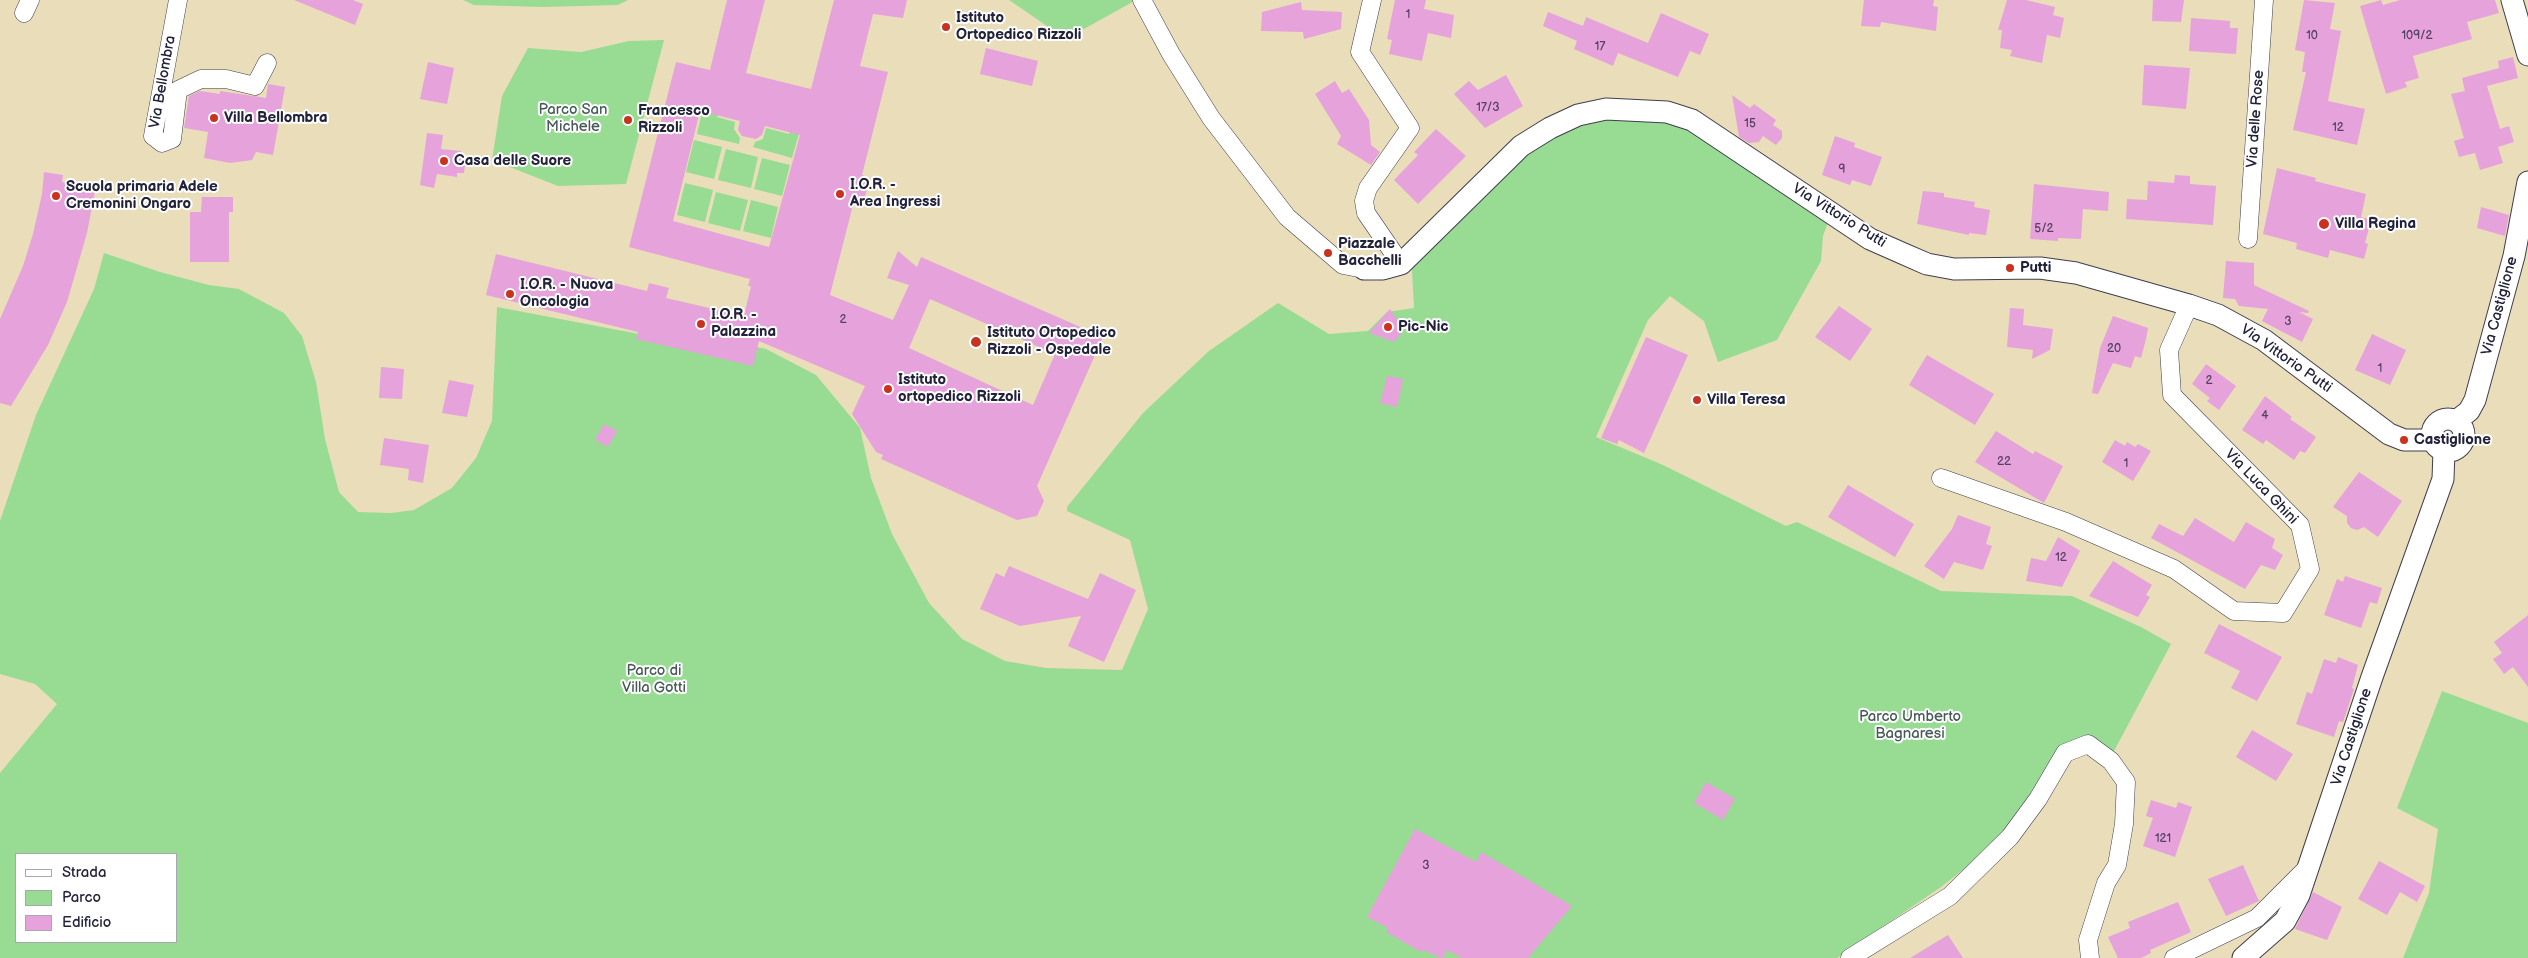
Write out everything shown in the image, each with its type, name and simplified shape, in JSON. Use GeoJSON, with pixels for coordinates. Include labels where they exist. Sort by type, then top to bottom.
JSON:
{"type":"FeatureCollection","features":[{"type":"Feature","properties":{"kind":"street","name":"Via Bellombra"},"geometry":{"type":"LineString","coordinates":[[178,0],[153,136],[162,143],[172,139],[178,90],[201,79],[226,79],[255,86],[267,63]]}},
{"type":"Feature","properties":{"kind":"street"},"geometry":{"type":"LineString","coordinates":[[1142,0],[1171,54],[1211,118],[1231,147],[1287,217],[1343,264],[1364,269],[1383,269],[1401,264],[1366,214],[1364,201],[1368,188],[1410,128],[1360,52],[1372,0]]}},
{"type":"Feature","properties":{"kind":"street","name":"Via delle Rose"},"geometry":{"type":"LineString","coordinates":[[2248,238],[2264,0]]}},
{"type":"Feature","properties":{"kind":"street"},"geometry":{"type":"LineString","coordinates":[[2512,0],[2528,55]]}},
{"type":"Feature","properties":{"kind":"street","name":"Via Vittorio Putti"},"geometry":{"type":"LineString","coordinates":[[1401,264],[1521,146],[1550,128],[1578,115],[1606,109],[1668,112],[1692,120],[1870,239],[1927,264],[1954,269],[2040,268],[2076,273],[2189,304],[2218,315],[2264,340],[2389,434],[2404,440],[2439,446]]}},
{"type":"Feature","properties":{"kind":"street","name":"Via Castiglione"},"geometry":{"type":"LineString","coordinates":[[2174,958],[2257,918],[2310,866],[2372,677],[2443,479],[2439,446],[2432,435],[2436,425],[2445,419],[2456,421],[2469,410],[2475,400],[2514,256],[2528,182]]}},
{"type":"Feature","properties":{"kind":"street"},"geometry":{"type":"LineString","coordinates":[[1343,278],[1364,269]]}},
{"type":"Feature","properties":{"kind":"street","name":"Via Luca Ghini"},"geometry":{"type":"LineString","coordinates":[[1941,478],[2066,522],[2174,569],[2234,611],[2283,613],[2310,569],[2300,525],[2172,395],[2169,350],[2189,304]]}},
{"type":"Feature","properties":{"kind":"street"},"geometry":{"type":"LineString","coordinates":[[1850,958],[1950,896],[2010,837],[2038,799],[2065,753],[2088,744],[2111,760],[2126,782],[2124,824],[2117,865],[2106,883],[2088,940],[2090,958]]}},
{"type":"Feature","properties":{"kind":"street"},"geometry":{"type":"LineString","coordinates":[[2243,958],[2285,921],[2299,895],[2310,866]]}},
{"type":"Feature","properties":{"kind":"green space"},"geometry":{"type":"Polygon","coordinates":[[[463,0],[628,0],[618,5],[542,7],[474,5],[463,0]]]}},
{"type":"Feature","properties":{"kind":"green space"},"geometry":{"type":"Polygon","coordinates":[[[1009,0],[1136,0],[1066,39],[1009,0]]]}},
{"type":"Feature","properties":{"kind":"green space","name":"Parco San Michele"},"geometry":{"type":"Polygon","coordinates":[[[664,40],[626,184],[558,186],[492,160],[502,96],[528,48],[581,52],[629,41],[664,40]]]}},
{"type":"Feature","properties":{"kind":"green space","name":"Parco di Villa Gotti"},"geometry":{"type":"Polygon","coordinates":[[[1659,106],[1832,212],[1823,236],[1821,261],[1777,340],[1718,362],[1704,321],[1670,296],[1648,320],[1596,437],[1663,465],[1786,526],[1797,522],[1941,591],[2072,596],[2141,627],[2171,644],[2113,753],[2059,748],[2008,829],[1983,854],[1941,887],[1837,958],[0,958],[0,773],[57,704],[35,684],[0,674],[0,521],[36,415],[94,289],[104,253],[160,272],[209,285],[239,289],[284,313],[302,336],[316,382],[325,439],[339,492],[358,512],[391,513],[414,510],[452,488],[476,458],[492,421],[497,307],[639,334],[682,332],[766,349],[816,375],[860,428],[871,478],[892,534],[929,603],[962,639],[1005,661],[1046,668],[1122,670],[1148,609],[1130,540],[1067,511],[1067,507],[1143,413],[1209,351],[1278,303],[1329,334],[1368,331],[1387,312],[1414,308],[1411,253],[1431,241],[1496,155],[1568,117],[1659,106]]]}},
{"type":"Feature","properties":{"kind":"green space"},"geometry":{"type":"Polygon","coordinates":[[[703,107],[719,111],[717,117],[735,122],[734,129],[740,138],[739,144],[697,134],[703,107]]]}},
{"type":"Feature","properties":{"kind":"green space"},"geometry":{"type":"Polygon","coordinates":[[[766,128],[789,134],[791,128],[800,130],[792,158],[753,147],[755,142],[763,139],[766,128]]]}},
{"type":"Feature","properties":{"kind":"green space"},"geometry":{"type":"Polygon","coordinates":[[[694,140],[722,147],[714,179],[686,172],[694,140]]]}},
{"type":"Feature","properties":{"kind":"green space"},"geometry":{"type":"Polygon","coordinates":[[[726,149],[758,157],[751,188],[718,180],[726,149]]]}},
{"type":"Feature","properties":{"kind":"green space"},"geometry":{"type":"Polygon","coordinates":[[[762,158],[790,165],[782,196],[754,189],[762,158]]]}},
{"type":"Feature","properties":{"kind":"green space"},"geometry":{"type":"Polygon","coordinates":[[[685,183],[713,190],[705,222],[677,215],[685,183]]]}},
{"type":"Feature","properties":{"kind":"green space"},"geometry":{"type":"Polygon","coordinates":[[[716,192],[748,200],[740,231],[708,223],[716,192]]]}},
{"type":"Feature","properties":{"kind":"green space"},"geometry":{"type":"Polygon","coordinates":[[[751,200],[778,207],[771,238],[743,231],[751,200]]]}},
{"type":"Feature","properties":{"kind":"green space"},"geometry":{"type":"Polygon","coordinates":[[[2442,691],[2528,723],[2528,958],[2403,958],[2429,893],[2438,829],[2397,808],[2442,691]]]}},
{"type":"Feature","properties":{"kind":"building"},"geometry":{"type":"Polygon","coordinates":[[[294,0],[353,0],[363,4],[355,25],[294,0]]]}},
{"type":"Feature","properties":{"kind":"building"},"geometry":{"type":"Polygon","coordinates":[[[727,0],[765,0],[746,73],[811,89],[834,0],[907,0],[903,18],[873,14],[860,66],[888,72],[862,175],[870,178],[862,208],[853,205],[830,295],[893,320],[909,285],[887,278],[898,251],[917,267],[921,257],[1103,337],[1037,486],[1044,501],[1037,516],[1017,520],[881,459],[883,455],[876,452],[852,414],[865,386],[759,341],[753,366],[636,339],[638,332],[486,295],[496,254],[647,291],[649,283],[669,288],[666,298],[744,316],[751,286],[748,286],[750,279],[629,247],[676,62],[710,70],[727,0]],[[700,111],[673,221],[769,247],[800,135],[765,126],[762,135],[756,139],[742,136],[738,130],[740,121],[700,111]],[[930,299],[909,348],[1033,405],[1055,354],[930,299]]]}},
{"type":"Feature","properties":{"kind":"building"},"geometry":{"type":"Polygon","coordinates":[[[1395,0],[1426,0],[1424,9],[1454,15],[1451,38],[1428,33],[1422,61],[1389,54],[1392,40],[1387,39],[1395,0]]]}},
{"type":"Feature","properties":{"kind":"building"},"geometry":{"type":"Polygon","coordinates":[[[1864,0],[1934,0],[1933,6],[1938,7],[1936,31],[1881,22],[1880,27],[1861,26],[1864,0]]]}},
{"type":"Feature","properties":{"kind":"building"},"geometry":{"type":"Polygon","coordinates":[[[2007,0],[2026,0],[2055,7],[2053,15],[2064,18],[2060,38],[2047,35],[2042,63],[2010,56],[2012,50],[2000,48],[2002,30],[1998,30],[2007,0]]]}},
{"type":"Feature","properties":{"kind":"building"},"geometry":{"type":"Polygon","coordinates":[[[2153,0],[2184,0],[2181,22],[2152,21],[2153,0]]]}},
{"type":"Feature","properties":{"kind":"building"},"geometry":{"type":"Polygon","coordinates":[[[2304,0],[2335,3],[2330,29],[2341,31],[2328,101],[2365,109],[2357,145],[2293,130],[2306,72],[2302,72],[2305,52],[2295,50],[2304,0]]]}},
{"type":"Feature","properties":{"kind":"building"},"geometry":{"type":"Polygon","coordinates":[[[2381,0],[2383,5],[2400,0],[2495,0],[2499,13],[2467,22],[2472,39],[2413,56],[2419,78],[2405,82],[2407,87],[2386,94],[2360,6],[2381,0]]]}},
{"type":"Feature","properties":{"kind":"building"},"geometry":{"type":"Polygon","coordinates":[[[1301,2],[1302,10],[1342,12],[1341,29],[1304,39],[1303,32],[1261,31],[1262,12],[1301,2]]]}},
{"type":"Feature","properties":{"kind":"building"},"geometry":{"type":"Polygon","coordinates":[[[1548,12],[1583,26],[1586,17],[1648,43],[1661,13],[1709,34],[1700,55],[1690,51],[1678,77],[1618,53],[1613,66],[1574,49],[1577,41],[1543,26],[1548,12]]]}},
{"type":"Feature","properties":{"kind":"building"},"geometry":{"type":"Polygon","coordinates":[[[2191,18],[2230,21],[2230,28],[2238,28],[2236,54],[2189,51],[2191,18]]]}},
{"type":"Feature","properties":{"kind":"building"},"geometry":{"type":"Polygon","coordinates":[[[986,48],[1038,61],[1032,86],[980,74],[986,48]]]}},
{"type":"Feature","properties":{"kind":"building"},"geometry":{"type":"Polygon","coordinates":[[[2513,57],[2518,78],[2487,86],[2500,129],[2509,126],[2514,142],[2498,147],[2503,163],[2480,170],[2475,153],[2459,157],[2454,141],[2464,138],[2451,94],[2465,91],[2462,78],[2499,68],[2498,61],[2513,57]]]}},
{"type":"Feature","properties":{"kind":"building"},"geometry":{"type":"Polygon","coordinates":[[[428,62],[454,68],[447,104],[420,99],[428,62]]]}},
{"type":"Feature","properties":{"kind":"building"},"geometry":{"type":"Polygon","coordinates":[[[2144,65],[2190,68],[2186,109],[2142,105],[2144,65]]]}},
{"type":"Feature","properties":{"kind":"building"},"geometry":{"type":"Polygon","coordinates":[[[1506,75],[1523,106],[1485,128],[1454,94],[1469,81],[1478,90],[1506,75]]]}},
{"type":"Feature","properties":{"kind":"building"},"geometry":{"type":"Polygon","coordinates":[[[1335,81],[1342,93],[1349,89],[1369,120],[1371,145],[1380,152],[1371,165],[1337,144],[1341,136],[1315,94],[1335,81]]]}},
{"type":"Feature","properties":{"kind":"building"},"geometry":{"type":"Polygon","coordinates":[[[268,84],[285,87],[273,155],[256,152],[252,160],[230,163],[204,158],[208,132],[184,128],[189,96],[200,91],[220,94],[220,91],[266,98],[268,84]]]}},
{"type":"Feature","properties":{"kind":"building"},"geometry":{"type":"Polygon","coordinates":[[[1732,95],[1750,108],[1754,104],[1776,120],[1773,125],[1782,131],[1782,138],[1776,145],[1763,136],[1759,142],[1749,143],[1739,137],[1732,95]]]}},
{"type":"Feature","properties":{"kind":"building"},"geometry":{"type":"Polygon","coordinates":[[[1436,129],[1466,156],[1418,204],[1394,180],[1418,155],[1414,152],[1436,129]]]}},
{"type":"Feature","properties":{"kind":"building","name":"Casa delle Suore"},"geometry":{"type":"Polygon","coordinates":[[[427,133],[443,135],[441,149],[461,151],[460,156],[466,157],[464,173],[457,173],[457,177],[437,174],[434,188],[420,185],[427,133]]]}},
{"type":"Feature","properties":{"kind":"building"},"geometry":{"type":"Polygon","coordinates":[[[1835,136],[1855,143],[1854,147],[1882,157],[1871,186],[1852,180],[1850,185],[1822,175],[1835,136]]]}},
{"type":"Feature","properties":{"kind":"building"},"geometry":{"type":"Polygon","coordinates":[[[2277,168],[2316,178],[2315,181],[2366,194],[2361,217],[2371,220],[2365,243],[2368,244],[2364,259],[2330,250],[2328,258],[2296,249],[2297,243],[2263,234],[2277,168]]]}},
{"type":"Feature","properties":{"kind":"building"},"geometry":{"type":"Polygon","coordinates":[[[44,172],[63,175],[62,182],[96,186],[87,233],[67,302],[48,345],[11,406],[0,403],[0,319],[23,266],[33,234],[42,194],[44,172]]]}},
{"type":"Feature","properties":{"kind":"building"},"geometry":{"type":"Polygon","coordinates":[[[2175,175],[2190,176],[2190,184],[2216,186],[2213,225],[2126,219],[2127,199],[2147,200],[2148,181],[2174,183],[2175,175]]]}},
{"type":"Feature","properties":{"kind":"building"},"geometry":{"type":"Polygon","coordinates":[[[2034,184],[2109,192],[2108,211],[2083,209],[2081,239],[2058,238],[2058,241],[2030,239],[2034,184]]]}},
{"type":"Feature","properties":{"kind":"building"},"geometry":{"type":"Polygon","coordinates":[[[1923,191],[1944,193],[1944,197],[1975,202],[1974,207],[1990,210],[1986,235],[1969,233],[1969,235],[1917,224],[1923,191]]]}},
{"type":"Feature","properties":{"kind":"building"},"geometry":{"type":"Polygon","coordinates":[[[202,197],[233,197],[233,212],[229,212],[229,262],[190,262],[190,212],[201,212],[202,197]]]}},
{"type":"Feature","properties":{"kind":"building"},"geometry":{"type":"Polygon","coordinates":[[[2481,207],[2509,215],[2505,236],[2477,228],[2481,207]]]}},
{"type":"Feature","properties":{"kind":"building"},"geometry":{"type":"Polygon","coordinates":[[[2226,261],[2254,263],[2254,285],[2309,311],[2308,313],[2299,312],[2313,319],[2302,342],[2262,321],[2268,309],[2239,306],[2235,299],[2223,298],[2226,261]]]}},
{"type":"Feature","properties":{"kind":"building"},"geometry":{"type":"Polygon","coordinates":[[[1839,306],[1872,329],[1850,361],[1815,337],[1839,306]]]}},
{"type":"Feature","properties":{"kind":"building"},"geometry":{"type":"Polygon","coordinates":[[[2010,308],[2024,309],[2023,325],[2053,329],[2050,350],[2032,359],[2033,350],[2007,347],[2010,308]]]}},
{"type":"Feature","properties":{"kind":"building","name":"Pic-Nic"},"geometry":{"type":"Polygon","coordinates":[[[1390,309],[1404,330],[1394,342],[1369,333],[1390,309]]]}},
{"type":"Feature","properties":{"kind":"building"},"geometry":{"type":"Polygon","coordinates":[[[2113,316],[2148,328],[2141,358],[2135,356],[2131,368],[2113,363],[2098,394],[2092,393],[2100,348],[2113,316]]]}},
{"type":"Feature","properties":{"kind":"building"},"geometry":{"type":"Polygon","coordinates":[[[2372,334],[2406,350],[2390,385],[2355,370],[2372,334]]]}},
{"type":"Feature","properties":{"kind":"building"},"geometry":{"type":"Polygon","coordinates":[[[1646,337],[1688,355],[1644,453],[1619,440],[1617,444],[1601,438],[1646,337]]]}},
{"type":"Feature","properties":{"kind":"building"},"geometry":{"type":"Polygon","coordinates":[[[1927,355],[1994,394],[1975,425],[1909,385],[1927,355]]]}},
{"type":"Feature","properties":{"kind":"building"},"geometry":{"type":"Polygon","coordinates":[[[2206,364],[2236,386],[2219,410],[2207,401],[2210,398],[2192,384],[2206,364]]]}},
{"type":"Feature","properties":{"kind":"building"},"geometry":{"type":"Polygon","coordinates":[[[381,367],[404,369],[402,399],[379,398],[381,367]]]}},
{"type":"Feature","properties":{"kind":"building"},"geometry":{"type":"Polygon","coordinates":[[[1387,376],[1403,379],[1397,407],[1380,403],[1387,376]]]}},
{"type":"Feature","properties":{"kind":"building"},"geometry":{"type":"Polygon","coordinates":[[[449,380],[474,385],[467,417],[442,413],[449,380]]]}},
{"type":"Feature","properties":{"kind":"building"},"geometry":{"type":"Polygon","coordinates":[[[2265,396],[2292,417],[2290,419],[2316,437],[2305,453],[2300,451],[2294,460],[2266,440],[2263,444],[2242,430],[2265,396]]]}},
{"type":"Feature","properties":{"kind":"building"},"geometry":{"type":"Polygon","coordinates":[[[604,424],[617,431],[608,447],[595,440],[604,424]]]}},
{"type":"Feature","properties":{"kind":"building"},"geometry":{"type":"Polygon","coordinates":[[[1996,431],[2033,454],[2035,451],[2063,466],[2044,503],[1975,462],[1996,431]]]}},
{"type":"Feature","properties":{"kind":"building"},"geometry":{"type":"Polygon","coordinates":[[[384,438],[429,445],[423,483],[408,480],[409,469],[380,465],[384,438]]]}},
{"type":"Feature","properties":{"kind":"building"},"geometry":{"type":"Polygon","coordinates":[[[2115,440],[2125,446],[2127,442],[2135,447],[2138,444],[2151,451],[2133,481],[2102,462],[2115,440]]]}},
{"type":"Feature","properties":{"kind":"building"},"geometry":{"type":"Polygon","coordinates":[[[2359,472],[2402,501],[2378,537],[2364,527],[2357,530],[2351,528],[2347,523],[2347,516],[2333,507],[2359,472]]]}},
{"type":"Feature","properties":{"kind":"building"},"geometry":{"type":"Polygon","coordinates":[[[1848,485],[1914,524],[1895,557],[1828,517],[1848,485]]]}},
{"type":"Feature","properties":{"kind":"building"},"geometry":{"type":"Polygon","coordinates":[[[1958,515],[1991,527],[1986,544],[1992,546],[1983,570],[1954,562],[1944,579],[1924,566],[1952,529],[1958,515]]]}},
{"type":"Feature","properties":{"kind":"building"},"geometry":{"type":"Polygon","coordinates":[[[2195,518],[2234,542],[2246,522],[2275,539],[2272,548],[2283,555],[2275,570],[2261,565],[2245,589],[2151,538],[2159,524],[2183,536],[2195,518]]]}},
{"type":"Feature","properties":{"kind":"building"},"geometry":{"type":"Polygon","coordinates":[[[2058,537],[2080,551],[2062,587],[2026,581],[2031,558],[2046,561],[2058,537]]]}},
{"type":"Feature","properties":{"kind":"building"},"geometry":{"type":"Polygon","coordinates":[[[2113,561],[2152,585],[2146,595],[2150,597],[2138,617],[2089,596],[2113,561]]]}},
{"type":"Feature","properties":{"kind":"building"},"geometry":{"type":"Polygon","coordinates":[[[1009,566],[1088,599],[1100,573],[1136,590],[1104,662],[1068,646],[1081,616],[1020,626],[980,609],[996,573],[1004,577],[1009,566]]]}},
{"type":"Feature","properties":{"kind":"building"},"geometry":{"type":"Polygon","coordinates":[[[2345,576],[2382,588],[2377,604],[2370,602],[2361,628],[2324,615],[2337,579],[2343,582],[2345,576]]]}},
{"type":"Feature","properties":{"kind":"building"},"geometry":{"type":"Polygon","coordinates":[[[2528,615],[2528,687],[2513,667],[2504,674],[2493,659],[2502,653],[2494,642],[2528,615]]]}},
{"type":"Feature","properties":{"kind":"building"},"geometry":{"type":"Polygon","coordinates":[[[2219,624],[2282,657],[2257,701],[2231,688],[2240,671],[2204,653],[2219,624]]]}},
{"type":"Feature","properties":{"kind":"building"},"geometry":{"type":"Polygon","coordinates":[[[2338,657],[2358,665],[2352,688],[2354,689],[2343,722],[2339,721],[2334,737],[2296,724],[2307,692],[2312,694],[2324,659],[2336,663],[2338,657]]]}},
{"type":"Feature","properties":{"kind":"building"},"geometry":{"type":"Polygon","coordinates":[[[2252,730],[2293,754],[2276,781],[2236,757],[2252,730]]]}},
{"type":"Feature","properties":{"kind":"building"},"geometry":{"type":"Polygon","coordinates":[[[1706,782],[1735,799],[1723,820],[1694,803],[1706,782]]]}},
{"type":"Feature","properties":{"kind":"building"},"geometry":{"type":"Polygon","coordinates":[[[2151,800],[2176,808],[2178,802],[2192,807],[2175,857],[2143,846],[2153,818],[2146,816],[2151,800]]]}},
{"type":"Feature","properties":{"kind":"building"},"geometry":{"type":"Polygon","coordinates":[[[1415,829],[1476,862],[1481,852],[1572,906],[1528,958],[1462,958],[1447,950],[1443,958],[1441,958],[1423,950],[1421,952],[1386,932],[1388,928],[1367,917],[1415,829]]]}},
{"type":"Feature","properties":{"kind":"building"},"geometry":{"type":"Polygon","coordinates":[[[2379,861],[2425,886],[2417,902],[2400,892],[2387,915],[2358,899],[2379,861]]]}},
{"type":"Feature","properties":{"kind":"building"},"geometry":{"type":"Polygon","coordinates":[[[2243,865],[2259,901],[2226,916],[2208,879],[2243,865]]]}},
{"type":"Feature","properties":{"kind":"building"},"geometry":{"type":"Polygon","coordinates":[[[2313,892],[2342,907],[2327,940],[2295,929],[2313,892]]]}},
{"type":"Feature","properties":{"kind":"building"},"geometry":{"type":"Polygon","coordinates":[[[2178,902],[2191,932],[2150,950],[2151,953],[2141,958],[2118,958],[2108,937],[2130,928],[2128,922],[2178,902]]]}},
{"type":"Feature","properties":{"kind":"building"},"geometry":{"type":"Polygon","coordinates":[[[1948,935],[1963,958],[1910,958],[1948,935]]]}},
{"type":"Feature","properties":{"kind":"place","name":"Istituto Ortopedico Rizzoli"},"geometry":{"type":"Point","coordinates":[946,27]}},
{"type":"Feature","properties":{"kind":"place","name":"Villa Bellombra"},"geometry":{"type":"Point","coordinates":[214,118]}},
{"type":"Feature","properties":{"kind":"place","name":"Francesco Rizzoli"},"geometry":{"type":"Point","coordinates":[628,120]}},
{"type":"Feature","properties":{"kind":"place","name":"Casa delle Suore"},"geometry":{"type":"Point","coordinates":[444,161]}},
{"type":"Feature","properties":{"kind":"place","name":"I.O.R. - Area Ingressi"},"geometry":{"type":"Point","coordinates":[840,194]}},
{"type":"Feature","properties":{"kind":"place","name":"Scuola primaria Adele Cremonini Ongaro"},"geometry":{"type":"Point","coordinates":[56,196]}},
{"type":"Feature","properties":{"kind":"place","name":"Villa Regina"},"geometry":{"type":"Point","coordinates":[2324,224]}},
{"type":"Feature","properties":{"kind":"place","name":"Piazzale Bacchelli"},"geometry":{"type":"Point","coordinates":[1328,253]}},
{"type":"Feature","properties":{"kind":"place","name":"Putti"},"geometry":{"type":"Point","coordinates":[2010,268]}},
{"type":"Feature","properties":{"kind":"place","name":"I.O.R. - Nuova Oncologia"},"geometry":{"type":"Point","coordinates":[510,294]}},
{"type":"Feature","properties":{"kind":"place","name":"I.O.R. - Palazzina"},"geometry":{"type":"Point","coordinates":[701,324]}},
{"type":"Feature","properties":{"kind":"place","name":"Pic-Nic"},"geometry":{"type":"Point","coordinates":[1388,327]}},
{"type":"Feature","properties":{"kind":"place","name":"Istituto Ortopedico Rizzoli - Ospedale"},"geometry":{"type":"Point","coordinates":[976,342]}},
{"type":"Feature","properties":{"kind":"place","name":"Istituto ortopedico Rizzoli"},"geometry":{"type":"Point","coordinates":[888,389]}},
{"type":"Feature","properties":{"kind":"place","name":"Villa Teresa"},"geometry":{"type":"Point","coordinates":[1697,400]}},
{"type":"Feature","properties":{"kind":"place","name":"Castiglione"},"geometry":{"type":"Point","coordinates":[2404,440]}},
{"type":"Feature","properties":{"kind":"park label","name":"Parco Umberto Bagnaresi"},"geometry":{"type":"Point","coordinates":[1910,726]}}]}
